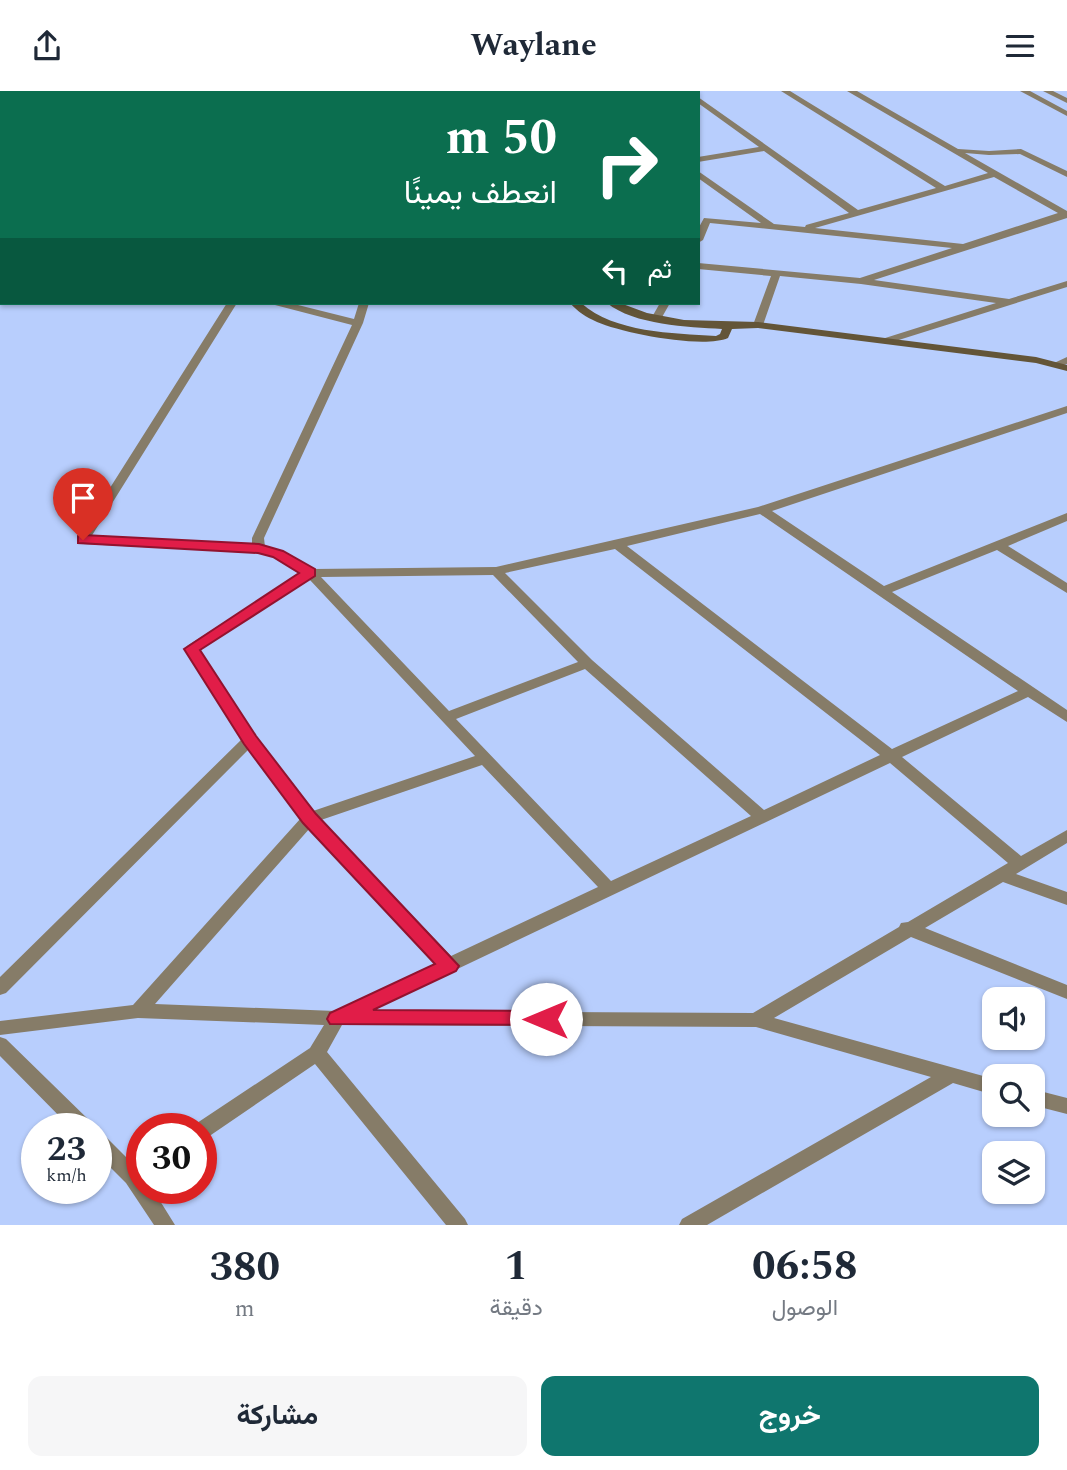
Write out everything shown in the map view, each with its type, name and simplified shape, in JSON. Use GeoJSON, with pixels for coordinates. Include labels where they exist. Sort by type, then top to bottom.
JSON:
{"type":"FeatureCollection","features":[{"type":"Feature","properties":{"kind":"street"},"geometry":{"type":"LineString","coordinates":[[785,91],[944,189]]}},
{"type":"Feature","properties":{"kind":"street"},"geometry":{"type":"LineString","coordinates":[[851,91],[1066,215]]}},
{"type":"Feature","properties":{"kind":"street"},"geometry":{"type":"LineString","coordinates":[[1024,91],[1067,114]]}},
{"type":"Feature","properties":{"kind":"street"},"geometry":{"type":"LineString","coordinates":[[1047,91],[1067,101]]}},
{"type":"Feature","properties":{"kind":"street"},"geometry":{"type":"LineString","coordinates":[[700,100],[857,213]]}},
{"type":"Feature","properties":{"kind":"street"},"geometry":{"type":"LineString","coordinates":[[700,160],[767,148]]}},
{"type":"Feature","properties":{"kind":"street"},"geometry":{"type":"LineString","coordinates":[[952,149],[989,153],[1021,151],[1067,174]]}},
{"type":"Feature","properties":{"kind":"street"},"geometry":{"type":"LineString","coordinates":[[801,229],[995,174]]}},
{"type":"Feature","properties":{"kind":"street"},"geometry":{"type":"LineString","coordinates":[[700,175],[772,227]]}},
{"type":"Feature","properties":{"kind":"street"},"geometry":{"type":"LineString","coordinates":[[861,281],[960,246],[1066,215]]}},
{"type":"Feature","properties":{"kind":"street"},"geometry":{"type":"LineString","coordinates":[[700,236],[707,221],[960,246]]}},
{"type":"Feature","properties":{"kind":"street"},"geometry":{"type":"LineString","coordinates":[[700,266],[861,281],[1009,302]]}},
{"type":"Feature","properties":{"kind":"street"},"geometry":{"type":"LineString","coordinates":[[758,325],[776,274]]}},
{"type":"Feature","properties":{"kind":"street"},"geometry":{"type":"LineString","coordinates":[[886,341],[1067,284]]}},
{"type":"Feature","properties":{"kind":"street"},"geometry":{"type":"LineString","coordinates":[[231,305],[83,540],[259,549],[278,554],[310,573],[447,717],[483,759],[609,889]]}},
{"type":"Feature","properties":{"kind":"street"},"geometry":{"type":"LineString","coordinates":[[287,305],[358,323]]}},
{"type":"Feature","properties":{"kind":"street"},"geometry":{"type":"LineString","coordinates":[[259,549],[258,538],[358,323],[363,305]]}},
{"type":"Feature","properties":{"kind":"street"},"geometry":{"type":"LineString","coordinates":[[576,305],[581,311],[624,326],[717,339],[724,336],[728,327]]}},
{"type":"Feature","properties":{"kind":"street"},"geometry":{"type":"LineString","coordinates":[[618,305],[657,317],[728,327],[758,325],[1064,364]]}},
{"type":"Feature","properties":{"kind":"street"},"geometry":{"type":"LineString","coordinates":[[657,317],[664,305]]}},
{"type":"Feature","properties":{"kind":"street"},"geometry":{"type":"LineString","coordinates":[[449,966],[310,818],[250,740],[192,649],[310,573],[496,571],[617,545],[762,510],[1067,409]]}},
{"type":"Feature","properties":{"kind":"street"},"geometry":{"type":"LineString","coordinates":[[762,510],[1067,717]]}},
{"type":"Feature","properties":{"kind":"street"},"geometry":{"type":"LineString","coordinates":[[884,591],[1067,517]]}},
{"type":"Feature","properties":{"kind":"street"},"geometry":{"type":"LineString","coordinates":[[617,545],[890,755],[1018,863]]}},
{"type":"Feature","properties":{"kind":"street"},"geometry":{"type":"LineString","coordinates":[[998,545],[1067,589]]}},
{"type":"Feature","properties":{"kind":"street"},"geometry":{"type":"LineString","coordinates":[[496,571],[587,663],[762,817]]}},
{"type":"Feature","properties":{"kind":"street"},"geometry":{"type":"LineString","coordinates":[[447,717],[587,663]]}},
{"type":"Feature","properties":{"kind":"street"},"geometry":{"type":"LineString","coordinates":[[217,1120],[317,1053],[337,1019],[1029,691]]}},
{"type":"Feature","properties":{"kind":"street"},"geometry":{"type":"LineString","coordinates":[[0,988],[250,740]]}},
{"type":"Feature","properties":{"kind":"street"},"geometry":{"type":"LineString","coordinates":[[138,1011],[310,818],[483,759]]}},
{"type":"Feature","properties":{"kind":"street"},"geometry":{"type":"LineString","coordinates":[[756,1020],[1067,836]]}},
{"type":"Feature","properties":{"kind":"street"},"geometry":{"type":"LineString","coordinates":[[1000,874],[1067,899]]}},
{"type":"Feature","properties":{"kind":"street"},"geometry":{"type":"LineString","coordinates":[[906,929],[1067,992]]}},
{"type":"Feature","properties":{"kind":"street"},"geometry":{"type":"LineString","coordinates":[[0,1028],[138,1011],[337,1019],[756,1020],[982,1084]]}},
{"type":"Feature","properties":{"kind":"street"},"geometry":{"type":"LineString","coordinates":[[0,1044],[69,1113]]}},
{"type":"Feature","properties":{"kind":"street"},"geometry":{"type":"LineString","coordinates":[[317,1053],[458,1225]]}},
{"type":"Feature","properties":{"kind":"street"},"geometry":{"type":"LineString","coordinates":[[689,1225],[949,1076]]}},
{"type":"Feature","properties":{"kind":"street"},"geometry":{"type":"LineString","coordinates":[[1045,1100],[1067,1106]]}},
{"type":"Feature","properties":{"kind":"street"},"geometry":{"type":"LineString","coordinates":[[112,1153],[126,1165]]}},
{"type":"Feature","properties":{"kind":"street"},"geometry":{"type":"LineString","coordinates":[[153,1204],[165,1225]]}},
{"type":"Feature","properties":{"kind":"route"},"geometry":{"type":"LineString","coordinates":[[83,540],[259,549],[278,554],[310,573],[192,649],[250,740],[310,818],[449,966],[337,1019],[546,1019]]}}]}
